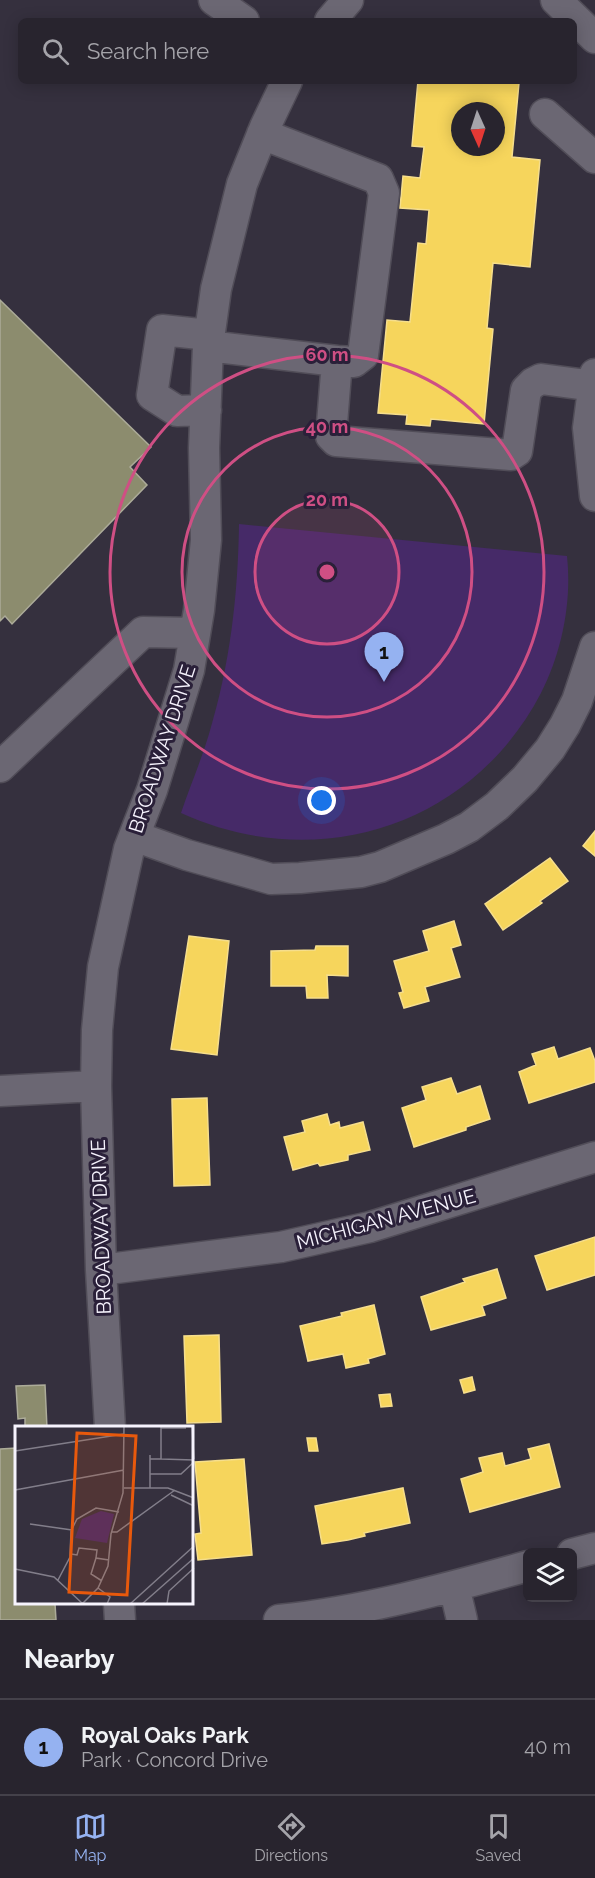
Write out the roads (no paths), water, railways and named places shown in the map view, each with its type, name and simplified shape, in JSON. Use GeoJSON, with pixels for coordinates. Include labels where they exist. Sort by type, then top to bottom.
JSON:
{"type":"FeatureCollection","features":[{"type":"Feature","properties":{"kind":"street"},"geometry":{"type":"LineString","coordinates":[[213,0],[240,18]]}},
{"type":"Feature","properties":{"kind":"street"},"geometry":{"type":"LineString","coordinates":[[333,18],[348,0]]}},
{"type":"Feature","properties":{"kind":"street"},"geometry":{"type":"LineString","coordinates":[[556,0],[574,18]]}},
{"type":"Feature","properties":{"kind":"street"},"geometry":{"type":"LineString","coordinates":[[577,20],[595,38]]}},
{"type":"Feature","properties":{"kind":"street","name":"BROADWAY DRIVE"},"geometry":{"type":"LineString","coordinates":[[110,1426],[101,1270],[96,1086],[97,1030],[103,967],[129,849],[152,790],[189,670],[206,540],[204,448],[209,340],[216,289],[242,184],[262,134],[287,84]]}},
{"type":"Feature","properties":{"kind":"street"},"geometry":{"type":"LineString","coordinates":[[544,114],[595,158]]}},
{"type":"Feature","properties":{"kind":"street"},"geometry":{"type":"LineString","coordinates":[[206,410],[177,411],[152,395],[162,330],[337,361],[354,362],[363,355],[384,193],[378,179],[262,134]]}},
{"type":"Feature","properties":{"kind":"street"},"geometry":{"type":"LineString","coordinates":[[337,361],[331,436],[336,441],[511,455],[518,451],[526,390],[533,383],[541,379],[594,380],[588,428],[595,496]]}},
{"type":"Feature","properties":{"kind":"street"},"geometry":{"type":"LineString","coordinates":[[0,767],[144,632],[195,633]]}},
{"type":"Feature","properties":{"kind":"street"},"geometry":{"type":"LineString","coordinates":[[134,836],[187,855],[271,879],[361,872],[380,867],[470,827],[497,806],[525,779],[565,725],[577,700],[595,647]]}},
{"type":"Feature","properties":{"kind":"street"},"geometry":{"type":"LineString","coordinates":[[0,1090],[96,1086]]}},
{"type":"Feature","properties":{"kind":"street","name":"MICHIGAN AVENUE"},"geometry":{"type":"LineString","coordinates":[[101,1270],[281,1247],[359,1230],[595,1157]]}},
{"type":"Feature","properties":{"kind":"street"},"geometry":{"type":"LineString","coordinates":[[577,1553],[595,1548]]}},
{"type":"Feature","properties":{"kind":"street"},"geometry":{"type":"LineString","coordinates":[[279,1620],[320,1616],[413,1598],[523,1567]]}},
{"type":"Feature","properties":{"kind":"street"},"geometry":{"type":"LineString","coordinates":[[454,1586],[462,1620]]}},
{"type":"Feature","properties":{"kind":"street"},"geometry":{"type":"LineString","coordinates":[[119,1605],[120,1620]]}},
{"type":"Feature","properties":{"kind":"place","name":"Royal Oaks Park"},"geometry":{"type":"Point","coordinates":[384,682]}}]}
